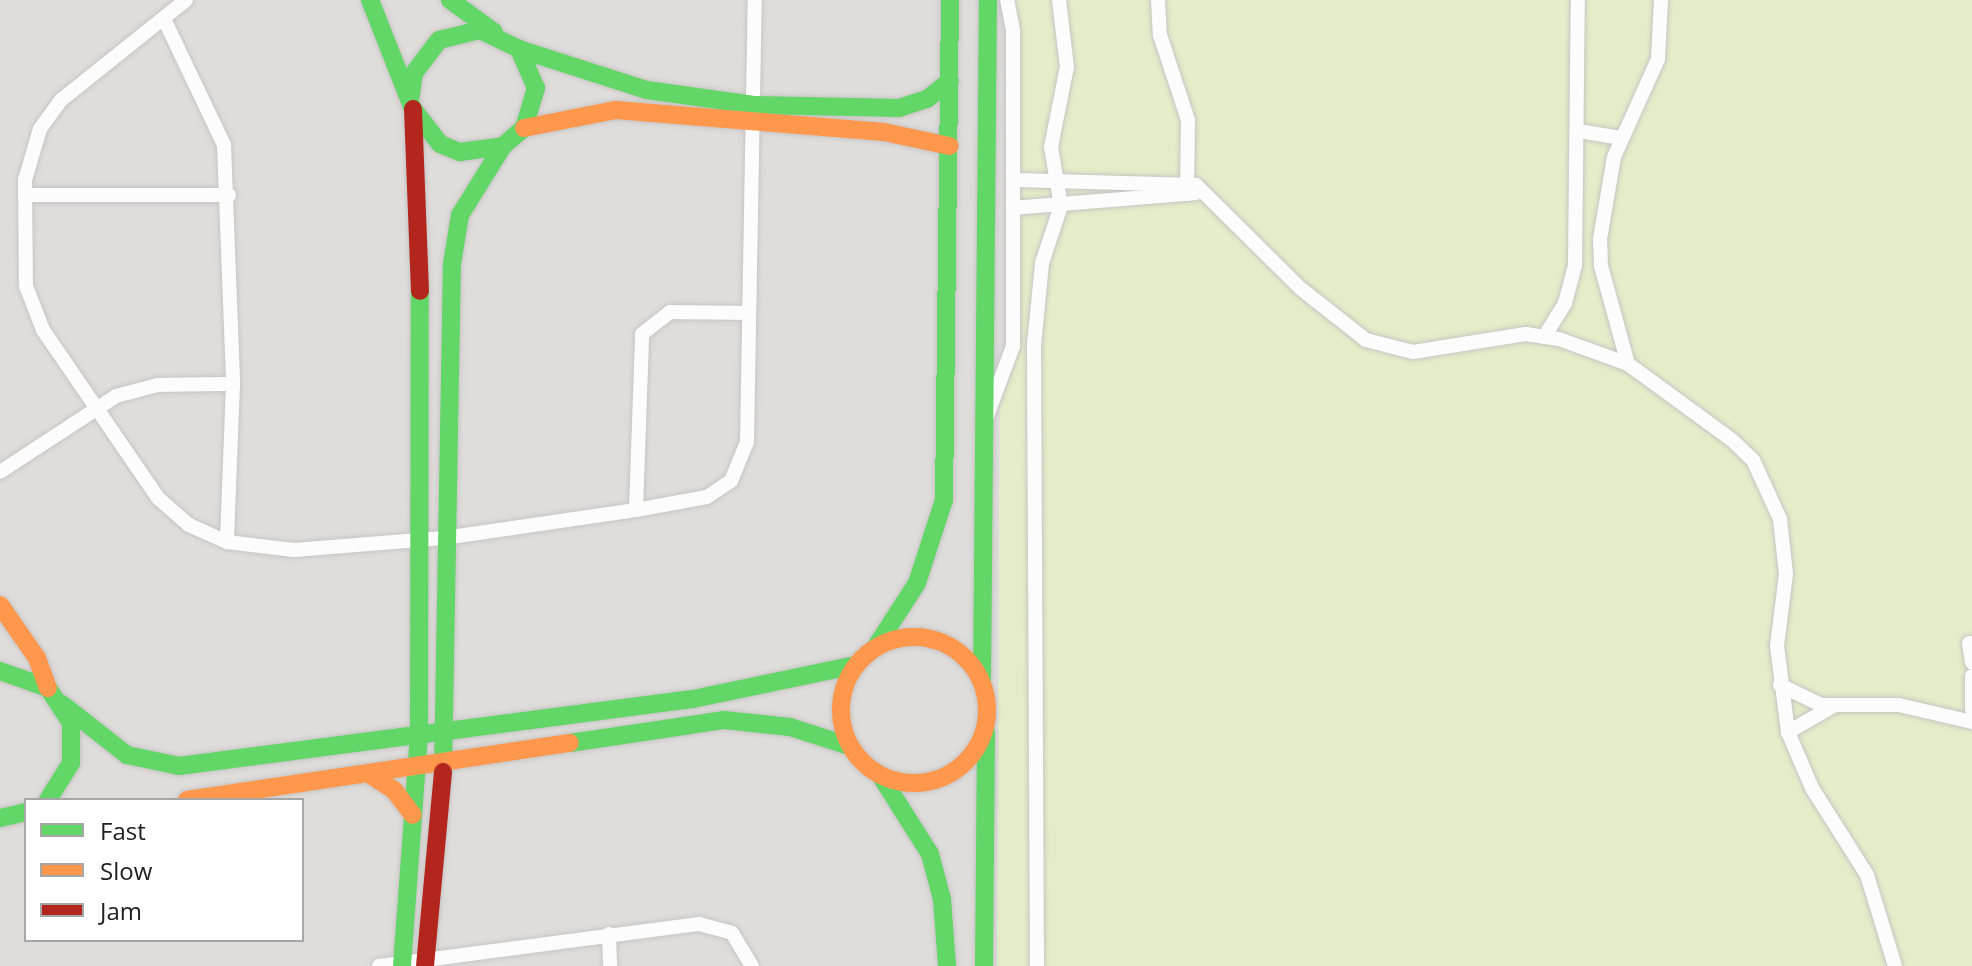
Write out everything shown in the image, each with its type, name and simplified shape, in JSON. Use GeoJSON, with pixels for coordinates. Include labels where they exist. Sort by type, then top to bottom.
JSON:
{"type":"FeatureCollection","features":[{"type":"Feature","properties":{"kind":"street"},"geometry":{"type":"LineString","coordinates":[[186,0],[49,114],[32,145],[25,195],[23,255],[30,301],[52,343],[99,406],[158,498],[189,525],[227,542],[294,550],[444,538],[636,510],[707,497],[740,469],[747,442],[755,0]]}},
{"type":"Feature","properties":{"kind":"street"},"geometry":{"type":"LineString","coordinates":[[370,0],[423,129],[450,148],[482,153],[503,146]]}},
{"type":"Feature","properties":{"kind":"street"},"geometry":{"type":"LineString","coordinates":[[450,0],[519,49],[647,90],[754,105],[899,108],[927,99],[950,81]]}},
{"type":"Feature","properties":{"kind":"street"},"geometry":{"type":"LineString","coordinates":[[849,746],[840,704],[856,665],[875,648],[930,557],[944,500],[950,0]]}},
{"type":"Feature","properties":{"kind":"street"},"geometry":{"type":"LineString","coordinates":[[984,966],[986,725],[982,682],[987,416],[988,0]]}},
{"type":"Feature","properties":{"kind":"street"},"geometry":{"type":"LineString","coordinates":[[987,416],[1013,346],[1014,180],[1007,0]]}},
{"type":"Feature","properties":{"kind":"street"},"geometry":{"type":"LineString","coordinates":[[1037,966],[1034,345],[1042,263],[1061,206],[1060,181],[1051,147],[1067,67],[1059,0]]}},
{"type":"Feature","properties":{"kind":"street"},"geometry":{"type":"LineString","coordinates":[[1158,0],[1160,35],[1188,120],[1187,189]]}},
{"type":"Feature","properties":{"kind":"street"},"geometry":{"type":"LineString","coordinates":[[1544,337],[1573,281],[1579,131],[1578,0]]}},
{"type":"Feature","properties":{"kind":"street"},"geometry":{"type":"LineString","coordinates":[[1628,364],[1600,239],[1621,138],[1651,84],[1661,0]]}},
{"type":"Feature","properties":{"kind":"street"},"geometry":{"type":"LineString","coordinates":[[164,19],[216,119],[229,195],[233,384],[227,542]]}},
{"type":"Feature","properties":{"kind":"street"},"geometry":{"type":"LineString","coordinates":[[402,964],[419,737],[420,209],[412,102],[414,73],[439,40],[458,31],[500,36]]}},
{"type":"Feature","properties":{"kind":"street"},"geometry":{"type":"LineString","coordinates":[[519,49],[536,88],[524,128]]}},
{"type":"Feature","properties":{"kind":"street"},"geometry":{"type":"LineString","coordinates":[[425,963],[444,764],[444,538],[455,235],[468,197],[503,146],[524,128],[616,110],[753,126],[884,132],[950,146]]}},
{"type":"Feature","properties":{"kind":"street"},"geometry":{"type":"LineString","coordinates":[[1579,131],[1621,138]]}},
{"type":"Feature","properties":{"kind":"street"},"geometry":{"type":"LineString","coordinates":[[1014,180],[1203,190],[1300,288],[1378,345],[1425,352],[1544,337],[1628,364],[1732,440],[1770,488],[1785,551],[1780,685],[1788,732],[1812,788],[1862,864],[1895,966]]}},
{"type":"Feature","properties":{"kind":"street"},"geometry":{"type":"LineString","coordinates":[[1013,208],[1061,206],[1187,189]]}},
{"type":"Feature","properties":{"kind":"street"},"geometry":{"type":"LineString","coordinates":[[25,195],[229,195]]}},
{"type":"Feature","properties":{"kind":"street"},"geometry":{"type":"LineString","coordinates":[[636,510],[642,334],[670,312],[749,313]]}},
{"type":"Feature","properties":{"kind":"street"},"geometry":{"type":"LineString","coordinates":[[0,472],[99,406],[137,389],[233,384]]}},
{"type":"Feature","properties":{"kind":"street"},"geometry":{"type":"LineString","coordinates":[[0,605],[37,658],[48,688]]}},
{"type":"Feature","properties":{"kind":"street"},"geometry":{"type":"LineString","coordinates":[[875,648],[905,638],[937,640],[963,657],[982,682]]}},
{"type":"Feature","properties":{"kind":"street"},"geometry":{"type":"LineString","coordinates":[[1969,643],[1972,663]]}},
{"type":"Feature","properties":{"kind":"street"},"geometry":{"type":"LineString","coordinates":[[0,671],[30,676],[127,755],[179,766],[693,699],[856,665]]}},
{"type":"Feature","properties":{"kind":"street"},"geometry":{"type":"LineString","coordinates":[[1972,676],[1969,692],[1972,710]]}},
{"type":"Feature","properties":{"kind":"street"},"geometry":{"type":"LineString","coordinates":[[1780,685],[1808,701],[1944,712],[1972,722]]}},
{"type":"Feature","properties":{"kind":"street"},"geometry":{"type":"LineString","coordinates":[[1944,712],[1969,692]]}},
{"type":"Feature","properties":{"kind":"street"},"geometry":{"type":"LineString","coordinates":[[49,798],[71,763],[74,743],[62,704]]}},
{"type":"Feature","properties":{"kind":"street"},"geometry":{"type":"LineString","coordinates":[[1788,732],[1835,705]]}},
{"type":"Feature","properties":{"kind":"street"},"geometry":{"type":"LineString","coordinates":[[201,798],[724,720],[790,727],[849,746],[880,776],[909,812],[930,854],[942,899],[947,966]]}},
{"type":"Feature","properties":{"kind":"street"},"geometry":{"type":"LineString","coordinates":[[880,776],[908,783],[937,781],[969,760],[986,725]]}},
{"type":"Feature","properties":{"kind":"street"},"geometry":{"type":"LineString","coordinates":[[369,774],[394,790],[413,815]]}},
{"type":"Feature","properties":{"kind":"street"},"geometry":{"type":"LineString","coordinates":[[379,966],[425,963],[609,934],[715,925],[742,942],[752,966]]}},
{"type":"Feature","properties":{"kind":"street"},"geometry":{"type":"LineString","coordinates":[[609,934],[610,966]]}},
{"type":"Feature","properties":{"kind":"shaded area"},"geometry":{"type":"Polygon","coordinates":[[[0,0],[1013,0],[1012,374],[1000,404],[997,966],[0,966],[0,0]]]}},
{"type":"Feature","properties":{"kind":"green space"},"geometry":{"type":"Polygon","coordinates":[[[1013,0],[1972,0],[1972,966],[997,966],[1000,404],[1012,374],[1013,0]]]}},
{"type":"Feature","properties":{"kind":"traffic: fast"},"geometry":{"type":"LineString","coordinates":[[370,0],[413,109],[440,144],[460,152],[503,146],[524,128],[536,88],[519,49],[480,30],[439,40],[414,73],[411,95]]}},
{"type":"Feature","properties":{"kind":"traffic: fast"},"geometry":{"type":"LineString","coordinates":[[450,0],[494,32]]}},
{"type":"Feature","properties":{"kind":"traffic: fast"},"geometry":{"type":"LineString","coordinates":[[875,648],[917,583],[944,500],[950,0]]}},
{"type":"Feature","properties":{"kind":"traffic: fast"},"geometry":{"type":"LineString","coordinates":[[982,682],[988,0]]}},
{"type":"Feature","properties":{"kind":"traffic: fast"},"geometry":{"type":"LineString","coordinates":[[519,49],[647,90],[754,105],[899,108],[927,99],[950,81]]}},
{"type":"Feature","properties":{"kind":"traffic: fast"},"geometry":{"type":"LineString","coordinates":[[443,772],[452,264],[460,215],[503,146]]}},
{"type":"Feature","properties":{"kind":"traffic: fast"},"geometry":{"type":"LineString","coordinates":[[402,966],[419,737],[420,291]]}},
{"type":"Feature","properties":{"kind":"traffic: fast"},"geometry":{"type":"LineString","coordinates":[[62,704],[127,755],[179,766],[693,699],[856,665]]}},
{"type":"Feature","properties":{"kind":"traffic: fast"},"geometry":{"type":"LineString","coordinates":[[0,671],[48,688],[71,723],[71,763],[49,798]]}},
{"type":"Feature","properties":{"kind":"traffic: fast"},"geometry":{"type":"LineString","coordinates":[[570,743],[724,720],[790,727],[849,746]]}},
{"type":"Feature","properties":{"kind":"traffic: fast"},"geometry":{"type":"LineString","coordinates":[[984,966],[986,733]]}},
{"type":"Feature","properties":{"kind":"traffic: fast"},"geometry":{"type":"LineString","coordinates":[[882,778],[930,854],[942,899],[947,966]]}},
{"type":"Feature","properties":{"kind":"traffic: fast"},"geometry":{"type":"LineString","coordinates":[[0,818],[24,812]]}},
{"type":"Feature","properties":{"kind":"traffic: slow"},"geometry":{"type":"LineString","coordinates":[[524,128],[616,110],[884,132],[950,146]]}},
{"type":"Feature","properties":{"kind":"traffic: slow"},"geometry":{"type":"LineString","coordinates":[[0,605],[37,658],[48,688]]}},
{"type":"Feature","properties":{"kind":"traffic: slow"},"geometry":{"type":"LineString","coordinates":[[914,637],[942,642],[966,658],[982,682],[987,710],[982,738],[966,762],[942,778],[914,783],[886,778],[862,762],[846,738],[841,710],[846,682],[862,658],[886,642],[914,637]]}},
{"type":"Feature","properties":{"kind":"traffic: slow"},"geometry":{"type":"LineString","coordinates":[[200,798],[570,743]]}},
{"type":"Feature","properties":{"kind":"traffic: slow"},"geometry":{"type":"LineString","coordinates":[[369,774],[394,790],[413,815]]}},
{"type":"Feature","properties":{"kind":"traffic: jam"},"geometry":{"type":"LineString","coordinates":[[413,109],[420,291]]}},
{"type":"Feature","properties":{"kind":"traffic: jam"},"geometry":{"type":"LineString","coordinates":[[425,966],[443,772]]}}]}
